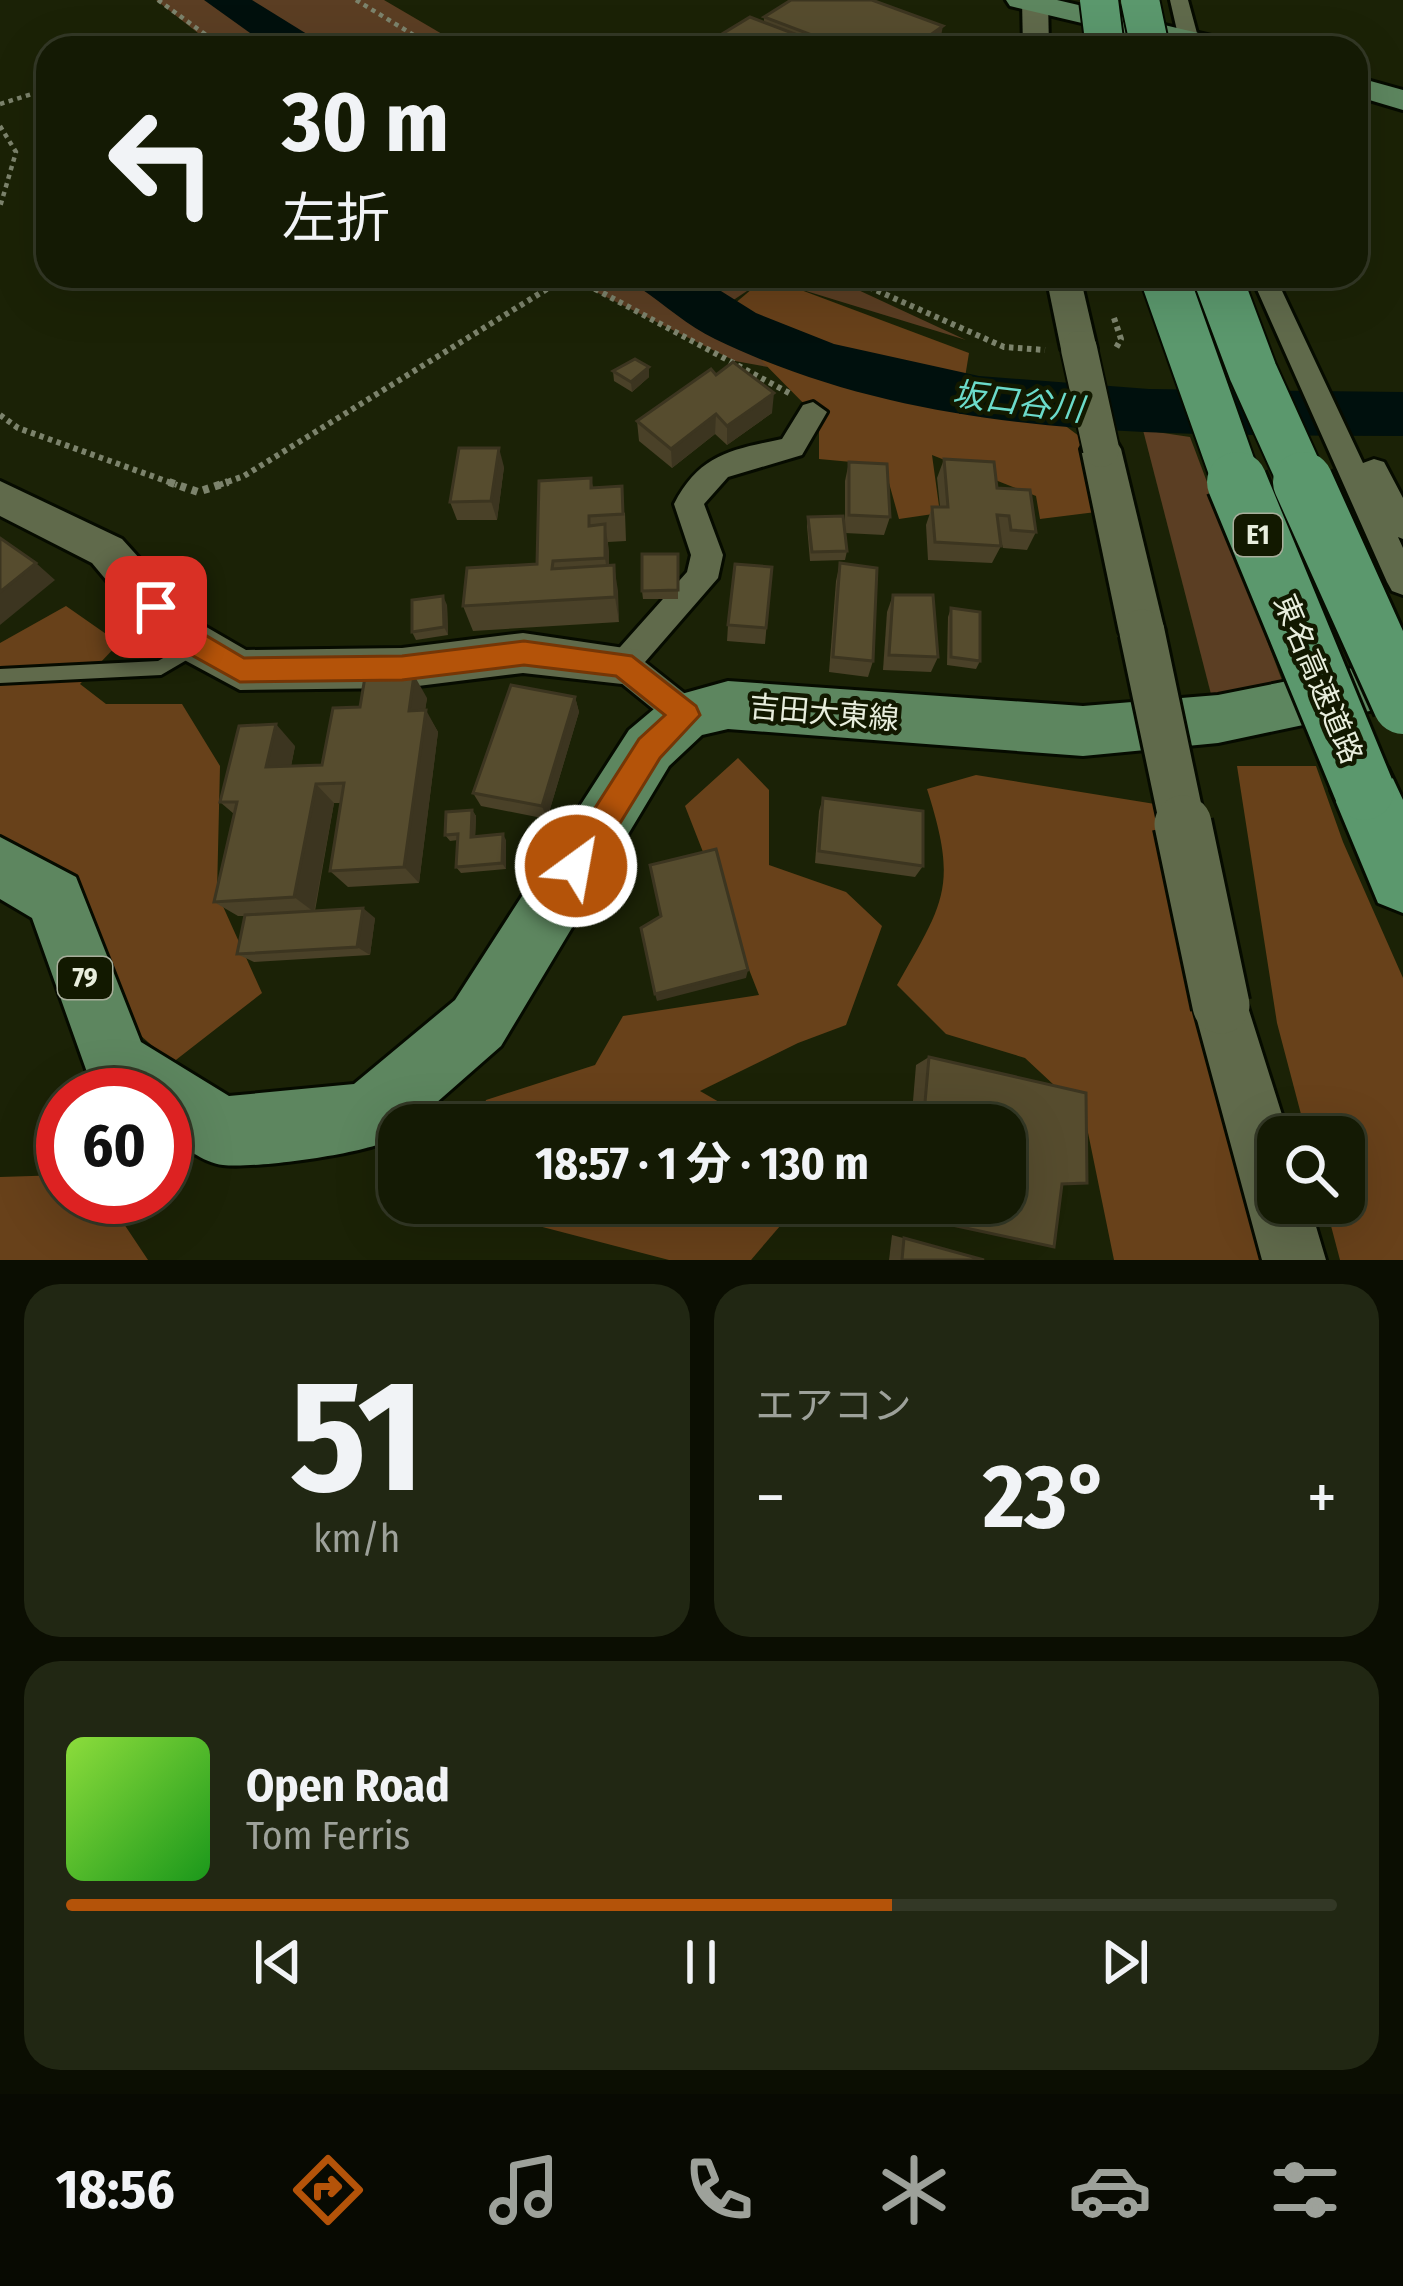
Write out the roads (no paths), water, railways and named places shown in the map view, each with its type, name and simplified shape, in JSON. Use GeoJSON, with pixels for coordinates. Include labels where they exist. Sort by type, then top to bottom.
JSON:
{"type":"FeatureCollection","features":[{"type":"Feature","properties":{"kind":"highway"},"geometry":{"type":"LineString","coordinates":[[1099,0],[1104,36]]}},
{"type":"Feature","properties":{"kind":"highway"},"geometry":{"type":"LineString","coordinates":[[1141,0],[1167,36]]}},
{"type":"Feature","properties":{"kind":"highway","name":"東名高速道路"},"geometry":{"type":"LineString","coordinates":[[1168,288],[1226,456],[1403,878]]}},
{"type":"Feature","properties":{"kind":"highway","name":"E1"},"geometry":{"type":"LineString","coordinates":[[1222,288],[1253,371],[1403,704]]}},
{"type":"Feature","properties":{"kind":"main road"},"geometry":{"type":"LineString","coordinates":[[1030,2],[1150,36]]}},
{"type":"Feature","properties":{"kind":"main road"},"geometry":{"type":"LineString","coordinates":[[1368,90],[1403,100]]}},
{"type":"Feature","properties":{"kind":"main road","name":"吉田大東線"},"geometry":{"type":"LineString","coordinates":[[686,715],[728,705],[1083,731],[1218,719],[1403,681]]}},
{"type":"Feature","properties":{"kind":"main road","name":"79"},"geometry":{"type":"LineString","coordinates":[[192,1113],[222,1132],[368,1117],[478,1023],[650,748],[686,715]]}},
{"type":"Feature","properties":{"kind":"main road","name":"79"},"geometry":{"type":"LineString","coordinates":[[0,866],[56,898],[116,1064],[122,1068]]}},
{"type":"Feature","properties":{"kind":"street"},"geometry":{"type":"LineString","coordinates":[[1172,36],[1179,0]]}},
{"type":"Feature","properties":{"kind":"street"},"geometry":{"type":"LineString","coordinates":[[1030,2],[1034,36]]}},
{"type":"Feature","properties":{"kind":"street"},"geometry":{"type":"LineString","coordinates":[[1066,288],[1221,1005],[1294,1260]]}},
{"type":"Feature","properties":{"kind":"street"},"geometry":{"type":"LineString","coordinates":[[1270,288],[1397,516]]}},
{"type":"Feature","properties":{"kind":"street"},"geometry":{"type":"LineString","coordinates":[[1285,288],[1346,464],[1403,582]]}},
{"type":"Feature","properties":{"kind":"street"},"geometry":{"type":"LineString","coordinates":[[622,664],[702,578],[707,555],[689,504],[696,484],[717,466],[792,447],[813,412]]}},
{"type":"Feature","properties":{"kind":"street"},"geometry":{"type":"LineString","coordinates":[[0,497],[107,551],[180,634],[240,670],[402,668],[524,653],[622,664],[686,715]]}},
{"type":"Feature","properties":{"kind":"lane"},"geometry":{"type":"LineString","coordinates":[[0,676],[161,668],[197,645]]}},
{"type":"Feature","properties":{"kind":"waterway","name":"坂口谷川"},"geometry":{"type":"LineString","coordinates":[[224,0],[281,36]]}},
{"type":"Feature","properties":{"kind":"waterway","name":"坂口谷川"},"geometry":{"type":"LineString","coordinates":[[676,288],[736,326],[815,359],[896,382],[979,397],[1149,411],[1403,414]]}}]}
